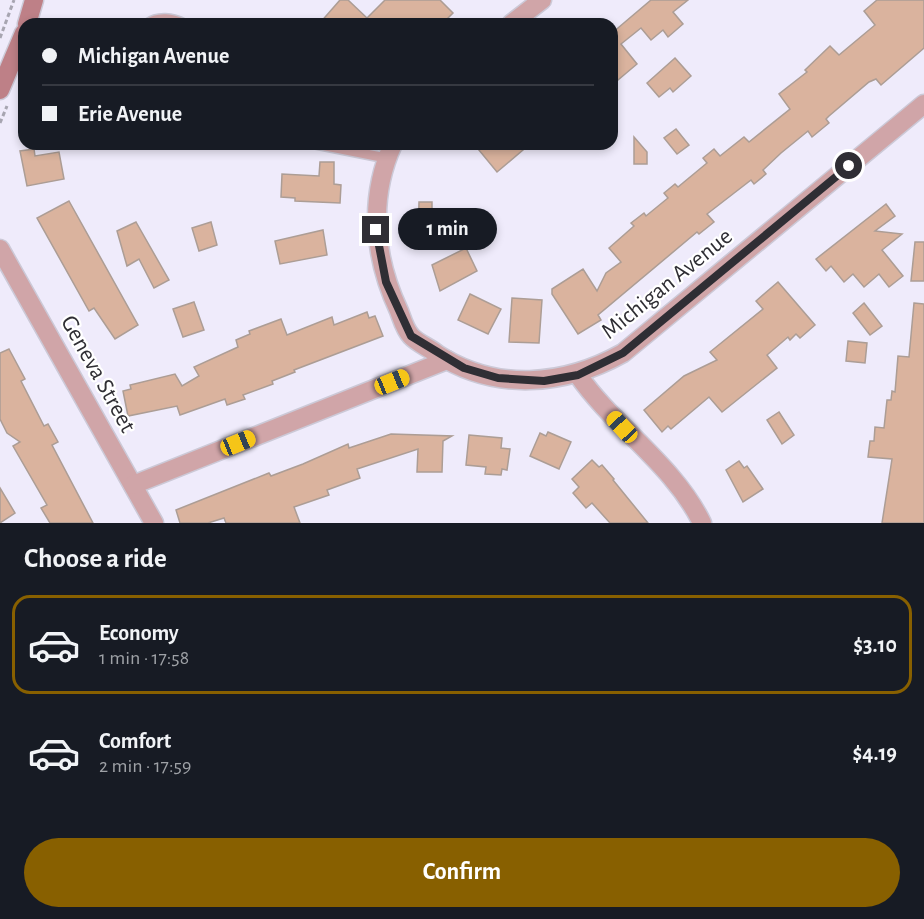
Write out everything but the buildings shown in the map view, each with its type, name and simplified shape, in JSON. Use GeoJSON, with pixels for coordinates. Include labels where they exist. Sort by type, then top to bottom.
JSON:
{"type":"FeatureCollection","features":[{"type":"Feature","properties":{"kind":"main road"},"geometry":{"type":"LineString","coordinates":[[29,18],[34,0]]}},
{"type":"Feature","properties":{"kind":"main road"},"geometry":{"type":"LineString","coordinates":[[0,90],[18,47]]}},
{"type":"Feature","properties":{"kind":"street"},"geometry":{"type":"LineString","coordinates":[[519,18],[542,0]]}},
{"type":"Feature","properties":{"kind":"street","name":"Michigan Avenue"},"geometry":{"type":"LineString","coordinates":[[389,151],[378,193],[376,230],[386,282],[411,336],[447,360],[464,368],[513,380],[544,381],[578,375],[623,353],[924,104]]}},
{"type":"Feature","properties":{"kind":"street","name":"Geneva Street"},"geometry":{"type":"LineString","coordinates":[[0,249],[154,523]]}},
{"type":"Feature","properties":{"kind":"street"},"geometry":{"type":"LineString","coordinates":[[133,485],[447,360]]}},
{"type":"Feature","properties":{"kind":"street"},"geometry":{"type":"LineString","coordinates":[[578,375],[593,396],[680,489],[702,523]]}},
{"type":"Feature","properties":{"kind":"path"},"geometry":{"type":"LineString","coordinates":[[0,38],[14,0]]}},
{"type":"Feature","properties":{"kind":"route"},"geometry":{"type":"LineString","coordinates":[[376,230],[386,282],[411,336],[447,360],[464,368],[498,378],[544,381],[578,375],[603,365],[623,353],[849,166]]}}]}
